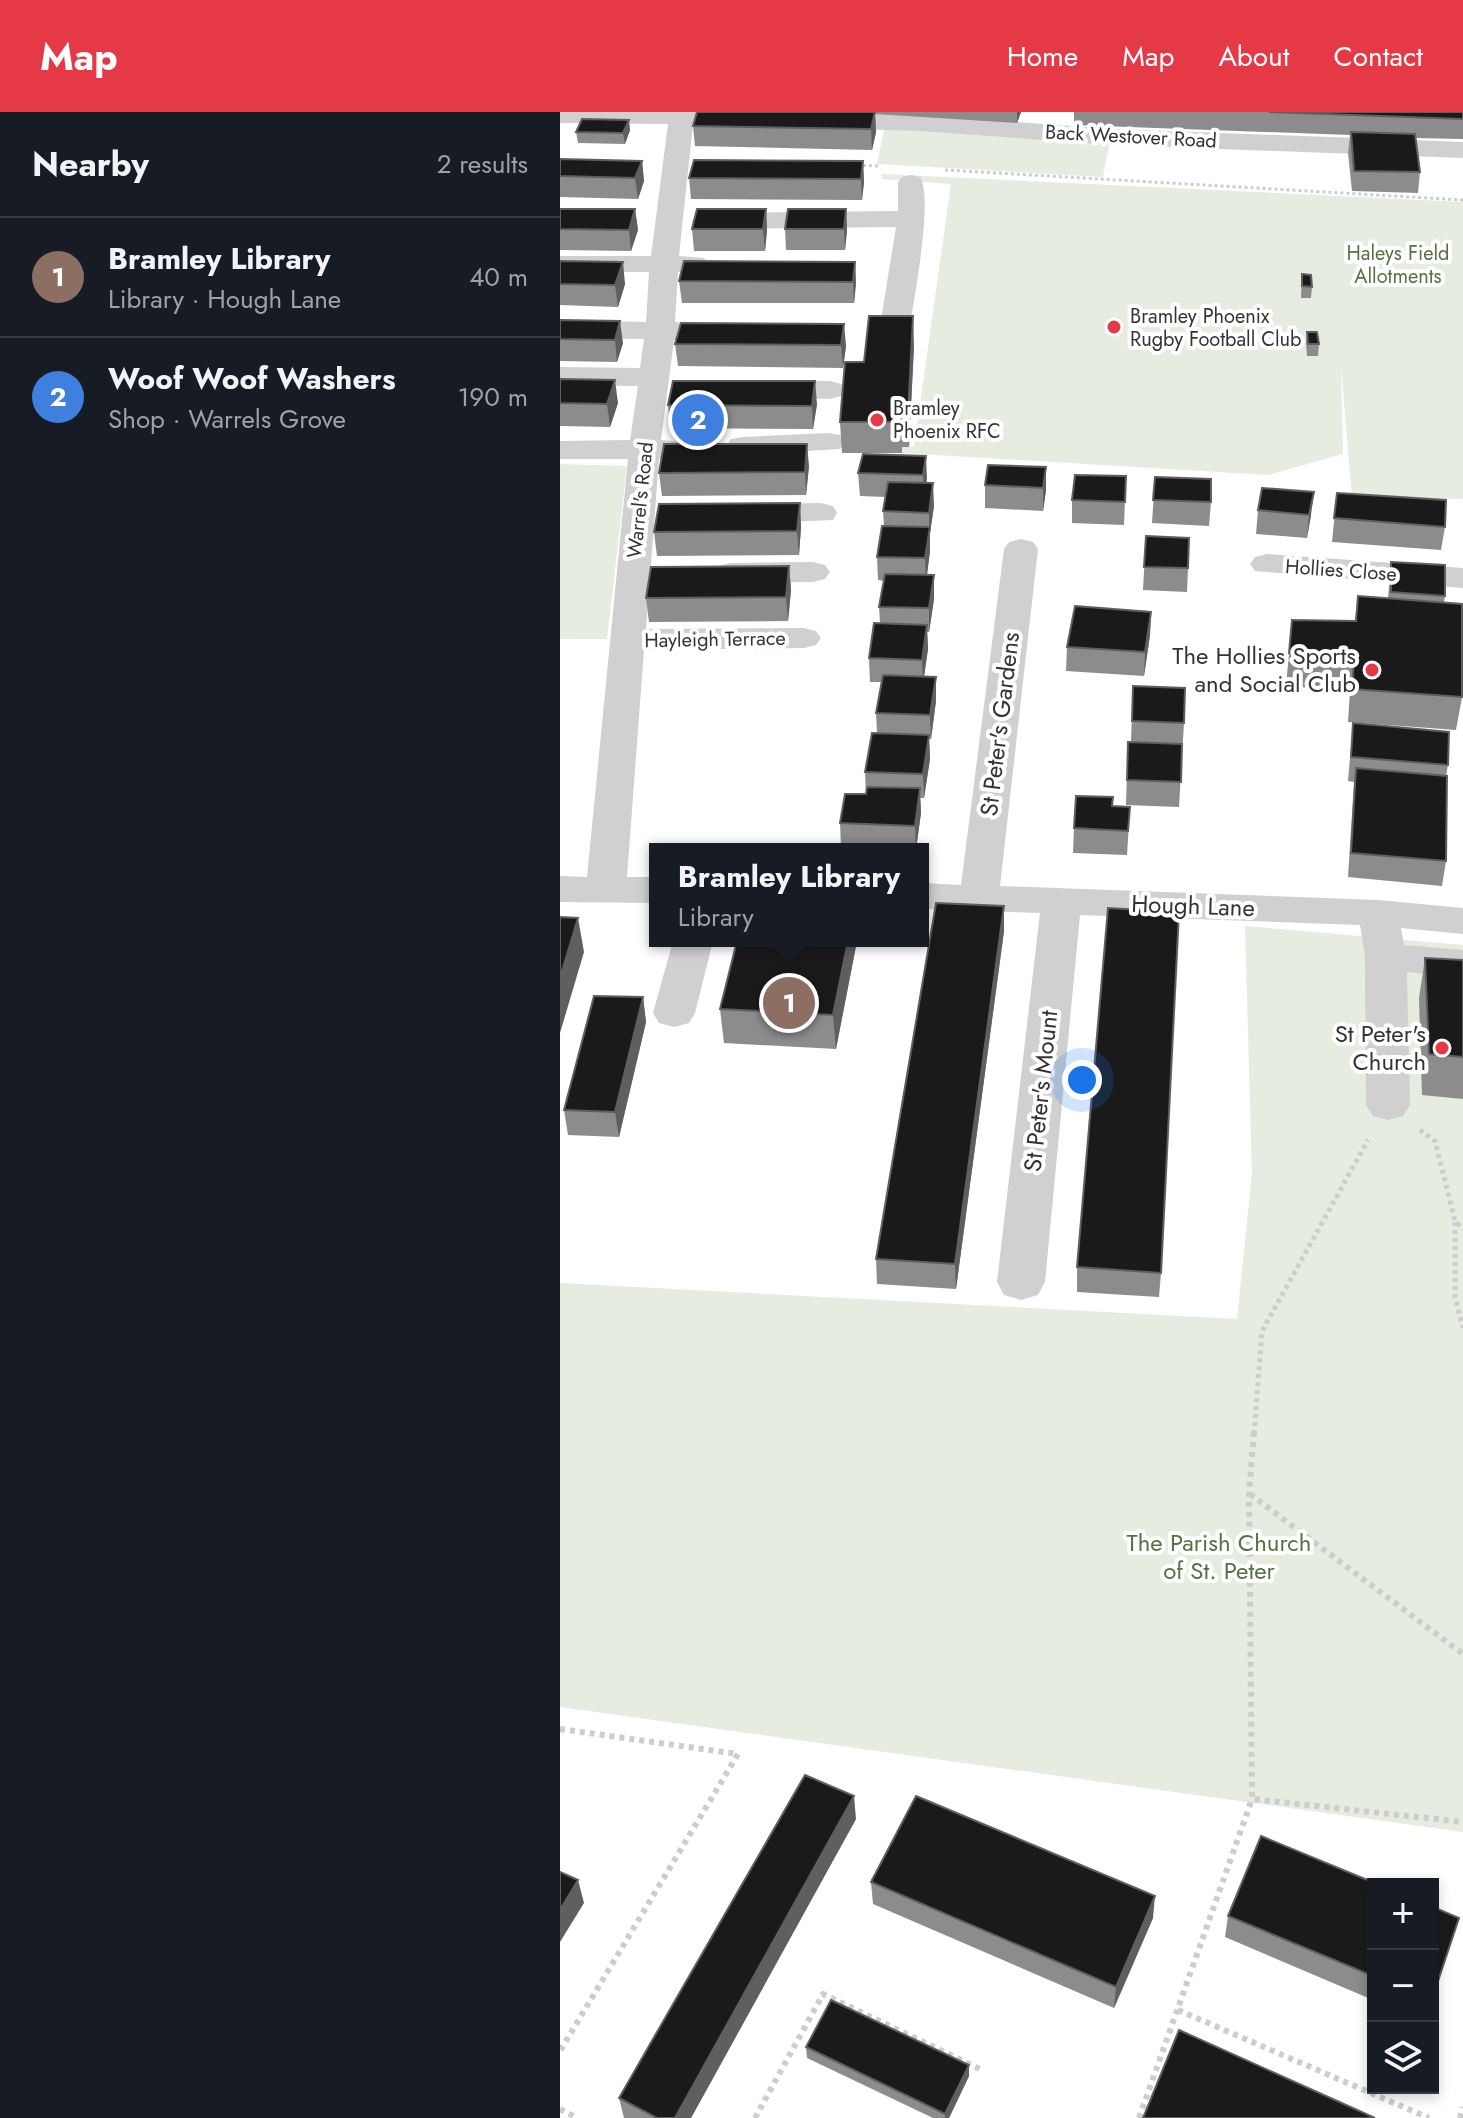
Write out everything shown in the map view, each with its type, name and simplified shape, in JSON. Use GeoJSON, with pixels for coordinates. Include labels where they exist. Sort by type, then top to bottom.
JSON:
{"type":"FeatureCollection","features":[{"type":"Feature","properties":{"kind":"street","name":"Back Westover Road"},"geometry":{"type":"LineString","coordinates":[[560,115],[681,115],[920,123],[1047,122],[1463,150]]}},
{"type":"Feature","properties":{"kind":"street","name":"Warrel's Road"},"geometry":{"type":"LineString","coordinates":[[606,889],[626,640],[662,574],[644,451],[663,386],[660,331],[664,264],[654,222],[675,164],[681,115]]}},
{"type":"Feature","properties":{"kind":"street"},"geometry":{"type":"LineString","coordinates":[[894,332],[900,219],[911,183]]}},
{"type":"Feature","properties":{"kind":"street"},"geometry":{"type":"LineString","coordinates":[[654,222],[900,219]]}},
{"type":"Feature","properties":{"kind":"street"},"geometry":{"type":"LineString","coordinates":[[560,264],[727,264]]}},
{"type":"Feature","properties":{"kind":"street"},"geometry":{"type":"LineString","coordinates":[[560,329],[720,330]]}},
{"type":"Feature","properties":{"kind":"street"},"geometry":{"type":"LineString","coordinates":[[560,376],[663,386]]}},
{"type":"Feature","properties":{"kind":"street"},"geometry":{"type":"LineString","coordinates":[[727,390],[830,390]]}},
{"type":"Feature","properties":{"kind":"street"},"geometry":{"type":"LineString","coordinates":[[560,450],[644,451],[829,442]]}},
{"type":"Feature","properties":{"kind":"street"},"geometry":{"type":"LineString","coordinates":[[714,514],[821,513]]}},
{"type":"Feature","properties":{"kind":"street","name":"St Peter's Gardens"},"geometry":{"type":"LineString","coordinates":[[979,898],[1021,549]]}},
{"type":"Feature","properties":{"kind":"street","name":"Hollies Close"},"geometry":{"type":"LineString","coordinates":[[1267,564],[1463,578]]}},
{"type":"Feature","properties":{"kind":"street"},"geometry":{"type":"LineString","coordinates":[[662,574],[813,572]]}},
{"type":"Feature","properties":{"kind":"street","name":"Hayleigh Terrace"},"geometry":{"type":"LineString","coordinates":[[626,640],[804,638]]}},
{"type":"Feature","properties":{"kind":"street"},"geometry":{"type":"LineString","coordinates":[[560,889],[649,890]]}},
{"type":"Feature","properties":{"kind":"street","name":"Hough Lane"},"geometry":{"type":"LineString","coordinates":[[929,896],[1378,913],[1463,921]]}},
{"type":"Feature","properties":{"kind":"street","name":"St Peter's Mount"},"geometry":{"type":"LineString","coordinates":[[1021,1282],[1061,900]]}},
{"type":"Feature","properties":{"kind":"street"},"geometry":{"type":"LineString","coordinates":[[1378,913],[1386,957],[1388,1105]]}},
{"type":"Feature","properties":{"kind":"street"},"geometry":{"type":"LineString","coordinates":[[674,1013],[691,947]]}},
{"type":"Feature","properties":{"kind":"street"},"geometry":{"type":"LineString","coordinates":[[1386,957],[1463,964]]}},
{"type":"Feature","properties":{"kind":"path"},"geometry":{"type":"LineString","coordinates":[[856,165],[888,167]]}},
{"type":"Feature","properties":{"kind":"path"},"geometry":{"type":"LineString","coordinates":[[936,170],[1463,200]]}},
{"type":"Feature","properties":{"kind":"path"},"geometry":{"type":"LineString","coordinates":[[1139,2118],[1252,1799],[1249,1493],[1262,1331],[1388,1105],[1435,1141],[1455,1221],[1455,1297],[1463,1328]]}},
{"type":"Feature","properties":{"kind":"path"},"geometry":{"type":"LineString","coordinates":[[1455,1221],[1463,1229]]}},
{"type":"Feature","properties":{"kind":"path"},"geometry":{"type":"LineString","coordinates":[[1249,1493],[1463,1654]]}},
{"type":"Feature","properties":{"kind":"path"},"geometry":{"type":"LineString","coordinates":[[560,1729],[738,1754],[560,2051]]}},
{"type":"Feature","properties":{"kind":"path"},"geometry":{"type":"LineString","coordinates":[[1252,1799],[1463,1822]]}},
{"type":"Feature","properties":{"kind":"path"},"geometry":{"type":"LineString","coordinates":[[755,2118],[823,1994],[982,2070]]}},
{"type":"Feature","properties":{"kind":"path"},"geometry":{"type":"LineString","coordinates":[[1178,2010],[1429,2118]]}},
{"type":"Feature","properties":{"kind":"path"},"geometry":{"type":"LineString","coordinates":[[1460,2118],[1463,2107]]}},
{"type":"Feature","properties":{"kind":"path"},"geometry":{"type":"LineString","coordinates":[[560,2109],[577,2118]]}},
{"type":"Feature","properties":{"kind":"green space"},"geometry":{"type":"Polygon","coordinates":[[[885,125],[1110,140],[1103,177],[877,164],[885,125]]]}},
{"type":"Feature","properties":{"kind":"green space","name":"Haleys Field Allotments"},"geometry":{"type":"Polygon","coordinates":[[[881,174],[1463,202],[1463,499],[1352,497],[1341,366],[1343,454],[1268,475],[902,453],[902,447],[914,447],[951,184],[882,179],[881,174]]]}},
{"type":"Feature","properties":{"kind":"green space"},"geometry":{"type":"Polygon","coordinates":[[[560,464],[627,466],[607,639],[560,639],[560,464]]]}},
{"type":"Feature","properties":{"kind":"green space","name":"The Parish Church of St. Peter"},"geometry":{"type":"Polygon","coordinates":[[[1245,926],[1463,945],[1463,1832],[560,1707],[560,1283],[1237,1319],[1252,1173],[1245,926]]]}},
{"type":"Feature","properties":{"kind":"building"},"geometry":{"type":"Polygon","coordinates":[[[697,112],[875,112],[871,129],[693,126],[697,112]]]}},
{"type":"Feature","properties":{"kind":"building"},"geometry":{"type":"Polygon","coordinates":[[[1269,112],[1463,112],[1463,119],[1269,112]]]}},
{"type":"Feature","properties":{"kind":"building"},"geometry":{"type":"Polygon","coordinates":[[[582,119],[629,120],[623,133],[576,132],[582,119]]]}},
{"type":"Feature","properties":{"kind":"building"},"geometry":{"type":"Polygon","coordinates":[[[1351,132],[1415,134],[1420,172],[1354,171],[1351,132]]]}},
{"type":"Feature","properties":{"kind":"building"},"geometry":{"type":"Polygon","coordinates":[[[560,159],[642,161],[635,178],[560,176],[560,159]]]}},
{"type":"Feature","properties":{"kind":"building"},"geometry":{"type":"Polygon","coordinates":[[[694,160],[863,161],[861,179],[689,178],[694,160]]]}},
{"type":"Feature","properties":{"kind":"building"},"geometry":{"type":"Polygon","coordinates":[[[560,209],[635,209],[629,230],[560,229],[560,209]]]}},
{"type":"Feature","properties":{"kind":"building"},"geometry":{"type":"Polygon","coordinates":[[[697,209],[766,209],[763,229],[692,229],[697,209]]]}},
{"type":"Feature","properties":{"kind":"building"},"geometry":{"type":"Polygon","coordinates":[[[788,209],[846,209],[844,229],[785,229],[788,209]]]}},
{"type":"Feature","properties":{"kind":"building"},"geometry":{"type":"Polygon","coordinates":[[[560,261],[623,262],[615,285],[560,284],[560,261]]]}},
{"type":"Feature","properties":{"kind":"building"},"geometry":{"type":"Polygon","coordinates":[[[684,261],[855,262],[853,282],[679,281],[684,261]]]}},
{"type":"Feature","properties":{"kind":"building"},"geometry":{"type":"Polygon","coordinates":[[[1302,274],[1311,275],[1312,287],[1302,286],[1302,274]]]}},
{"type":"Feature","properties":{"kind":"building","name":"Bramley Phoenix RFC"},"geometry":{"type":"Polygon","coordinates":[[[869,316],[913,316],[908,416],[901,416],[901,422],[840,422],[845,362],[864,362],[869,316]]]}},
{"type":"Feature","properties":{"kind":"building"},"geometry":{"type":"Polygon","coordinates":[[[560,320],[620,321],[615,340],[560,339],[560,320]]]}},
{"type":"Feature","properties":{"kind":"building"},"geometry":{"type":"Polygon","coordinates":[[[681,323],[844,324],[841,345],[675,344],[681,323]]]}},
{"type":"Feature","properties":{"kind":"building"},"geometry":{"type":"Polygon","coordinates":[[[1307,332],[1317,332],[1319,344],[1308,344],[1307,332]]]}},
{"type":"Feature","properties":{"kind":"building"},"geometry":{"type":"Polygon","coordinates":[[[560,379],[615,380],[607,404],[560,403],[560,379]]]}},
{"type":"Feature","properties":{"kind":"building"},"geometry":{"type":"Polygon","coordinates":[[[673,381],[815,381],[812,406],[668,405],[673,381]]]}},
{"type":"Feature","properties":{"kind":"building"},"geometry":{"type":"Polygon","coordinates":[[[664,444],[807,444],[805,472],[659,473],[664,444]]]}},
{"type":"Feature","properties":{"kind":"building"},"geometry":{"type":"Polygon","coordinates":[[[863,454],[926,456],[923,475],[858,473],[863,454]]]}},
{"type":"Feature","properties":{"kind":"building"},"geometry":{"type":"Polygon","coordinates":[[[988,465],[1046,467],[1043,488],[985,485],[988,465]]]}},
{"type":"Feature","properties":{"kind":"building"},"geometry":{"type":"Polygon","coordinates":[[[1075,475],[1126,476],[1125,502],[1072,500],[1075,475]]]}},
{"type":"Feature","properties":{"kind":"building"},"geometry":{"type":"Polygon","coordinates":[[[1155,477],[1211,479],[1211,502],[1153,500],[1155,477]]]}},
{"type":"Feature","properties":{"kind":"building"},"geometry":{"type":"Polygon","coordinates":[[[888,482],[933,483],[929,513],[883,511],[888,482]]]}},
{"type":"Feature","properties":{"kind":"building"},"geometry":{"type":"Polygon","coordinates":[[[1262,488],[1314,492],[1309,515],[1258,510],[1262,488]]]}},
{"type":"Feature","properties":{"kind":"building"},"geometry":{"type":"Polygon","coordinates":[[[1337,493],[1446,500],[1445,527],[1334,518],[1337,493]]]}},
{"type":"Feature","properties":{"kind":"building"},"geometry":{"type":"Polygon","coordinates":[[[800,503],[797,531],[654,532],[659,504],[800,503]]]}},
{"type":"Feature","properties":{"kind":"building"},"geometry":{"type":"Polygon","coordinates":[[[882,526],[930,527],[925,558],[877,557],[882,526]]]}},
{"type":"Feature","properties":{"kind":"building"},"geometry":{"type":"Polygon","coordinates":[[[1146,536],[1189,538],[1188,568],[1144,567],[1146,536]]]}},
{"type":"Feature","properties":{"kind":"building"},"geometry":{"type":"Polygon","coordinates":[[[1391,562],[1445,565],[1445,596],[1391,592],[1391,562]]]}},
{"type":"Feature","properties":{"kind":"building"},"geometry":{"type":"Polygon","coordinates":[[[789,566],[786,597],[646,598],[651,567],[789,566]]]}},
{"type":"Feature","properties":{"kind":"building"},"geometry":{"type":"Polygon","coordinates":[[[885,574],[934,575],[929,608],[879,607],[885,574]]]}},
{"type":"Feature","properties":{"kind":"building"},"geometry":{"type":"Polygon","coordinates":[[[1358,596],[1462,604],[1462,697],[1352,689],[1354,658],[1289,653],[1292,620],[1356,621],[1358,596]]]}},
{"type":"Feature","properties":{"kind":"building"},"geometry":{"type":"Polygon","coordinates":[[[1075,606],[1151,612],[1145,652],[1067,647],[1075,606]]]}},
{"type":"Feature","properties":{"kind":"building"},"geometry":{"type":"Polygon","coordinates":[[[874,623],[927,625],[922,660],[869,658],[874,623]]]}},
{"type":"Feature","properties":{"kind":"building"},"geometry":{"type":"Polygon","coordinates":[[[883,675],[936,677],[930,715],[876,713],[883,675]]]}},
{"type":"Feature","properties":{"kind":"building"},"geometry":{"type":"Polygon","coordinates":[[[1133,686],[1185,688],[1184,723],[1132,721],[1133,686]]]}},
{"type":"Feature","properties":{"kind":"building"},"geometry":{"type":"Polygon","coordinates":[[[1353,723],[1449,732],[1448,765],[1351,757],[1353,723]]]}},
{"type":"Feature","properties":{"kind":"building"},"geometry":{"type":"Polygon","coordinates":[[[872,733],[929,735],[923,774],[865,772],[872,733]]]}},
{"type":"Feature","properties":{"kind":"building"},"geometry":{"type":"Polygon","coordinates":[[[1128,742],[1182,744],[1181,782],[1127,780],[1128,742]]]}},
{"type":"Feature","properties":{"kind":"building"},"geometry":{"type":"Polygon","coordinates":[[[1356,768],[1447,776],[1446,861],[1351,853],[1356,768]]]}},
{"type":"Feature","properties":{"kind":"building"},"geometry":{"type":"Polygon","coordinates":[[[867,787],[920,788],[915,826],[840,823],[845,794],[866,794],[867,787]]]}},
{"type":"Feature","properties":{"kind":"building"},"geometry":{"type":"Polygon","coordinates":[[[1076,796],[1113,797],[1112,806],[1130,807],[1128,831],[1074,828],[1076,796]]]}},
{"type":"Feature","properties":{"kind":"building"},"geometry":{"type":"Polygon","coordinates":[[[936,903],[1004,906],[955,1264],[876,1259],[936,903]]]}},
{"type":"Feature","properties":{"kind":"building"},"geometry":{"type":"Polygon","coordinates":[[[1108,908],[1179,912],[1161,1273],[1077,1267],[1108,908]]]}},
{"type":"Feature","properties":{"kind":"building"},"geometry":{"type":"Polygon","coordinates":[[[560,917],[578,918],[560,978],[560,917]]]}},
{"type":"Feature","properties":{"kind":"building"},"geometry":{"type":"Polygon","coordinates":[[[736,947],[847,947],[833,1015],[720,1009],[736,947]]]}},
{"type":"Feature","properties":{"kind":"building"},"geometry":{"type":"Polygon","coordinates":[[[1425,958],[1463,960],[1463,1057],[1429,1054],[1425,958]]]}},
{"type":"Feature","properties":{"kind":"building"},"geometry":{"type":"Polygon","coordinates":[[[594,996],[643,997],[615,1112],[564,1110],[594,996]]]}},
{"type":"Feature","properties":{"kind":"building"},"geometry":{"type":"Polygon","coordinates":[[[805,1775],[854,1796],[675,2118],[657,2118],[619,2098],[805,1775]]]}},
{"type":"Feature","properties":{"kind":"building"},"geometry":{"type":"Polygon","coordinates":[[[916,1796],[1155,1896],[1116,1987],[871,1882],[916,1796]]]}},
{"type":"Feature","properties":{"kind":"building"},"geometry":{"type":"Polygon","coordinates":[[[1261,1836],[1367,1880],[1367,1974],[1228,1916],[1261,1836]]]}},
{"type":"Feature","properties":{"kind":"building"},"geometry":{"type":"Polygon","coordinates":[[[560,1872],[578,1880],[560,1910],[560,1872]]]}},
{"type":"Feature","properties":{"kind":"building"},"geometry":{"type":"Polygon","coordinates":[[[1439,1910],[1459,1918],[1439,1978],[1439,1910]]]}},
{"type":"Feature","properties":{"kind":"building"},"geometry":{"type":"Polygon","coordinates":[[[831,2000],[969,2065],[945,2114],[806,2047],[831,2000]]]}},
{"type":"Feature","properties":{"kind":"building"},"geometry":{"type":"Polygon","coordinates":[[[1179,2030],[1375,2118],[1143,2118],[1179,2030]]]}},
{"type":"Feature","properties":{"kind":"place","name":"Bramley Phoenix Rugby Football Club"},"geometry":{"type":"Point","coordinates":[1114,327]}},
{"type":"Feature","properties":{"kind":"place","name":"Woof Woof Washers"},"geometry":{"type":"Point","coordinates":[698,420]}},
{"type":"Feature","properties":{"kind":"place","name":"Bramley Phoenix RFC"},"geometry":{"type":"Point","coordinates":[877,420]}},
{"type":"Feature","properties":{"kind":"place","name":"The Hollies Sports and Social Club"},"geometry":{"type":"Point","coordinates":[1372,670]}},
{"type":"Feature","properties":{"kind":"place","name":"Bramley Library"},"geometry":{"type":"Point","coordinates":[789,1003]}},
{"type":"Feature","properties":{"kind":"place","name":"St Peter's Church"},"geometry":{"type":"Point","coordinates":[1442,1048]}}]}
